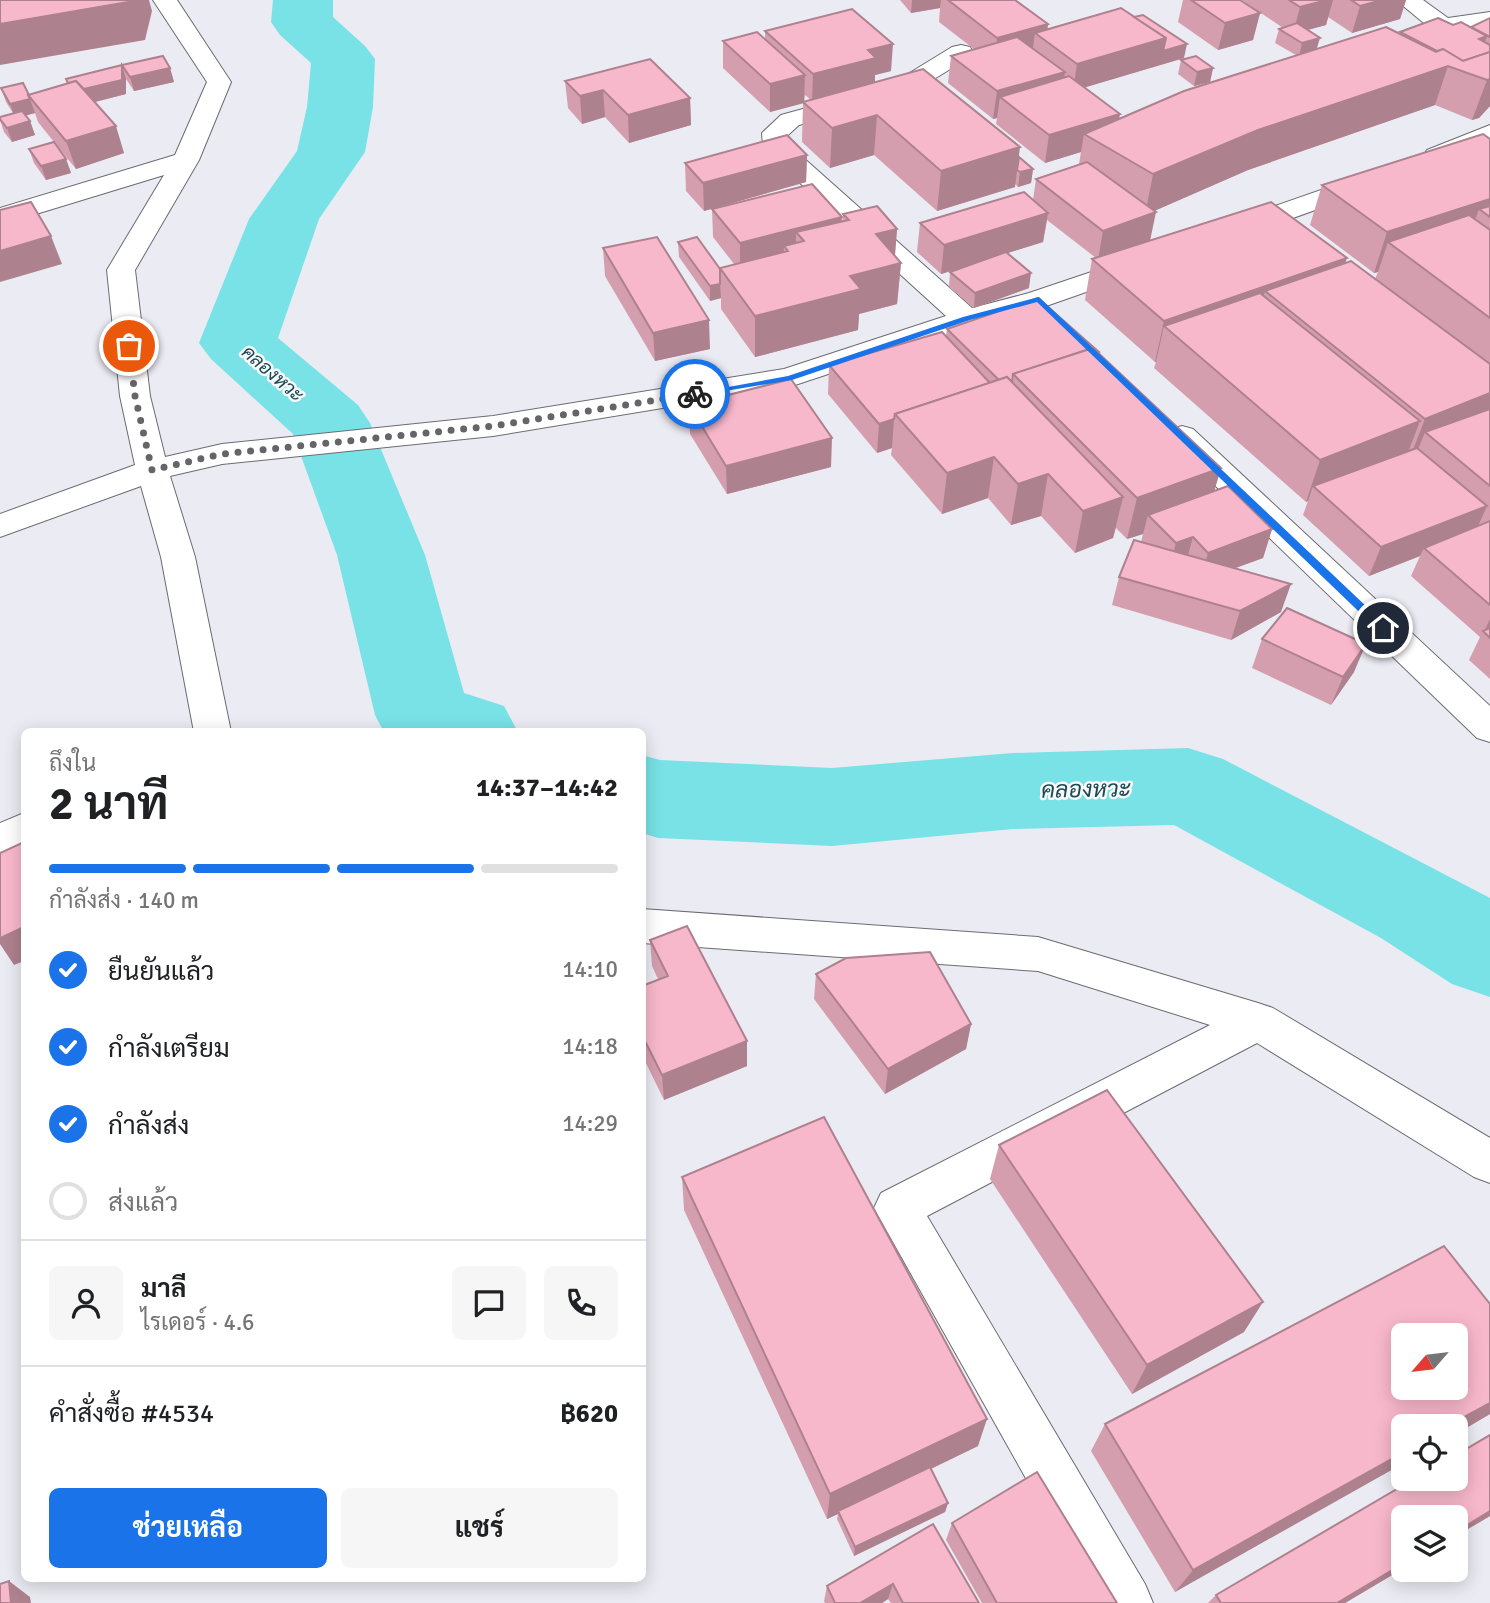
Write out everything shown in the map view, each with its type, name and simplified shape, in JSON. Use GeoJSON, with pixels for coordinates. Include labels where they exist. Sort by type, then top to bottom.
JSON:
{"type":"FeatureCollection","features":[{"type":"Feature","properties":{"kind":"street"},"geometry":{"type":"LineString","coordinates":[[165,0],[219,82],[186,160],[121,270],[135,396],[152,470],[178,557],[213,728]]}},
{"type":"Feature","properties":{"kind":"street"},"geometry":{"type":"LineString","coordinates":[[1408,0],[1443,26]]}},
{"type":"Feature","properties":{"kind":"street"},"geometry":{"type":"LineString","coordinates":[[1390,43],[1443,26],[1490,19]]}},
{"type":"Feature","properties":{"kind":"street"},"geometry":{"type":"LineString","coordinates":[[961,52],[899,90],[790,120],[775,133],[776,147],[967,318]]}},
{"type":"Feature","properties":{"kind":"street"},"geometry":{"type":"LineString","coordinates":[[1208,239],[1271,230],[1404,168],[1470,154],[1490,133]]}},
{"type":"Feature","properties":{"kind":"street"},"geometry":{"type":"LineString","coordinates":[[0,217],[186,160]]}},
{"type":"Feature","properties":{"kind":"street"},"geometry":{"type":"LineString","coordinates":[[0,526],[152,470],[222,454],[493,426],[789,378],[967,318],[1049,309],[1156,258]]}},
{"type":"Feature","properties":{"kind":"street"},"geometry":{"type":"LineString","coordinates":[[1160,415],[1490,728]]}},
{"type":"Feature","properties":{"kind":"street"},"geometry":{"type":"LineString","coordinates":[[0,843],[21,830]]}},
{"type":"Feature","properties":{"kind":"street"},"geometry":{"type":"LineString","coordinates":[[646,926],[1038,954],[1258,1021],[1490,1162]]}},
{"type":"Feature","properties":{"kind":"street"},"geometry":{"type":"LineString","coordinates":[[1126,1603],[897,1208],[1258,1021]]}},
{"type":"Feature","properties":{"kind":"building"},"geometry":{"type":"Polygon","coordinates":[[[0,0],[134,0],[134,1],[0,24],[0,0]]]}},
{"type":"Feature","properties":{"kind":"building"},"geometry":{"type":"Polygon","coordinates":[[[948,0],[1015,0],[1048,24],[997,38],[948,0]]]}},
{"type":"Feature","properties":{"kind":"building"},"geometry":{"type":"Polygon","coordinates":[[[1191,0],[1240,0],[1260,13],[1225,23],[1191,0]]]}},
{"type":"Feature","properties":{"kind":"building"},"geometry":{"type":"Polygon","coordinates":[[[1289,0],[1327,0],[1300,7],[1289,0]]]}},
{"type":"Feature","properties":{"kind":"building"},"geometry":{"type":"Polygon","coordinates":[[[1351,0],[1382,0],[1360,6],[1351,0]]]}},
{"type":"Feature","properties":{"kind":"building"},"geometry":{"type":"Polygon","coordinates":[[[1121,8],[1166,38],[1077,64],[1035,33],[1121,8]]]}},
{"type":"Feature","properties":{"kind":"building"},"geometry":{"type":"Polygon","coordinates":[[[852,9],[893,44],[868,50],[876,58],[813,74],[765,31],[852,9]]]}},
{"type":"Feature","properties":{"kind":"building"},"geometry":{"type":"Polygon","coordinates":[[[1143,15],[1187,44],[1163,51],[1166,38],[1134,17],[1143,15]]]}},
{"type":"Feature","properties":{"kind":"building"},"geometry":{"type":"Polygon","coordinates":[[[1438,18],[1453,25],[1461,22],[1487,36],[1479,39],[1490,45],[1490,52],[1463,61],[1443,49],[1437,51],[1400,32],[1438,18]]]}},
{"type":"Feature","properties":{"kind":"building"},"geometry":{"type":"Polygon","coordinates":[[[1490,18],[1490,37],[1471,27],[1490,18]]]}},
{"type":"Feature","properties":{"kind":"building"},"geometry":{"type":"Polygon","coordinates":[[[1297,23],[1320,38],[1302,43],[1279,29],[1297,23]]]}},
{"type":"Feature","properties":{"kind":"building"},"geometry":{"type":"Polygon","coordinates":[[[1386,27],[1436,52],[1443,49],[1463,61],[1490,52],[1490,79],[1448,66],[1258,130],[1153,174],[1084,134],[1184,91],[1386,27]]]}},
{"type":"Feature","properties":{"kind":"building"},"geometry":{"type":"Polygon","coordinates":[[[757,32],[805,75],[770,84],[723,41],[757,32]]]}},
{"type":"Feature","properties":{"kind":"building"},"geometry":{"type":"Polygon","coordinates":[[[1017,37],[1065,72],[997,91],[951,56],[1017,37]]]}},
{"type":"Feature","properties":{"kind":"building"},"geometry":{"type":"Polygon","coordinates":[[[163,56],[170,68],[130,77],[122,65],[163,56]]]}},
{"type":"Feature","properties":{"kind":"building"},"geometry":{"type":"Polygon","coordinates":[[[1196,56],[1213,68],[1197,72],[1181,60],[1196,56]]]}},
{"type":"Feature","properties":{"kind":"building"},"geometry":{"type":"Polygon","coordinates":[[[650,59],[690,98],[628,115],[603,90],[580,96],[565,81],[650,59]]]}},
{"type":"Feature","properties":{"kind":"building"},"geometry":{"type":"Polygon","coordinates":[[[122,65],[122,80],[84,89],[76,81],[68,83],[66,79],[122,65]]]}},
{"type":"Feature","properties":{"kind":"building"},"geometry":{"type":"Polygon","coordinates":[[[923,69],[1020,147],[941,171],[877,115],[832,128],[803,102],[923,69]]]}},
{"type":"Feature","properties":{"kind":"building"},"geometry":{"type":"Polygon","coordinates":[[[1069,76],[1120,114],[1049,135],[1000,97],[1069,76]]]}},
{"type":"Feature","properties":{"kind":"building"},"geometry":{"type":"Polygon","coordinates":[[[76,81],[116,126],[66,141],[28,95],[76,81]]]}},
{"type":"Feature","properties":{"kind":"building"},"geometry":{"type":"Polygon","coordinates":[[[23,83],[30,99],[10,104],[1,88],[23,83]]]}},
{"type":"Feature","properties":{"kind":"building"},"geometry":{"type":"Polygon","coordinates":[[[22,111],[30,121],[7,128],[0,119],[0,117],[22,111]]]}},
{"type":"Feature","properties":{"kind":"building"},"geometry":{"type":"Polygon","coordinates":[[[1483,134],[1490,139],[1490,199],[1387,232],[1322,185],[1483,134]]]}},
{"type":"Feature","properties":{"kind":"building"},"geometry":{"type":"Polygon","coordinates":[[[787,135],[807,155],[703,183],[685,163],[787,135]]]}},
{"type":"Feature","properties":{"kind":"building"},"geometry":{"type":"Polygon","coordinates":[[[54,142],[66,159],[41,166],[29,149],[54,142]]]}},
{"type":"Feature","properties":{"kind":"building"},"geometry":{"type":"Polygon","coordinates":[[[1019,157],[1033,169],[1020,172],[1017,170],[1019,157]]]}},
{"type":"Feature","properties":{"kind":"building"},"geometry":{"type":"Polygon","coordinates":[[[1087,162],[1156,212],[1103,231],[1036,179],[1087,162]]]}},
{"type":"Feature","properties":{"kind":"building"},"geometry":{"type":"Polygon","coordinates":[[[812,184],[842,217],[740,243],[712,209],[812,184]]]}},
{"type":"Feature","properties":{"kind":"building"},"geometry":{"type":"Polygon","coordinates":[[[1024,192],[1048,213],[944,245],[920,223],[1024,192]]]}},
{"type":"Feature","properties":{"kind":"building"},"geometry":{"type":"Polygon","coordinates":[[[31,202],[51,236],[0,251],[0,210],[31,202]]]}},
{"type":"Feature","properties":{"kind":"building"},"geometry":{"type":"Polygon","coordinates":[[[1271,202],[1347,258],[1164,321],[1092,259],[1271,202]]]}},
{"type":"Feature","properties":{"kind":"building"},"geometry":{"type":"Polygon","coordinates":[[[877,206],[897,229],[876,234],[901,263],[850,276],[861,289],[755,316],[720,268],[788,251],[784,246],[804,241],[796,232],[849,220],[843,214],[877,206]]]}},
{"type":"Feature","properties":{"kind":"building"},"geometry":{"type":"Polygon","coordinates":[[[1490,206],[1490,217],[1479,209],[1490,206]]]}},
{"type":"Feature","properties":{"kind":"building"},"geometry":{"type":"Polygon","coordinates":[[[1469,215],[1490,230],[1490,318],[1388,242],[1469,215]]]}},
{"type":"Feature","properties":{"kind":"building"},"geometry":{"type":"Polygon","coordinates":[[[657,237],[709,320],[653,333],[603,248],[657,237]]]}},
{"type":"Feature","properties":{"kind":"building"},"geometry":{"type":"Polygon","coordinates":[[[697,237],[720,269],[720,284],[710,286],[678,242],[697,237]]]}},
{"type":"Feature","properties":{"kind":"building"},"geometry":{"type":"Polygon","coordinates":[[[1006,252],[1031,273],[975,293],[950,272],[1006,252]]]}},
{"type":"Feature","properties":{"kind":"building"},"geometry":{"type":"Polygon","coordinates":[[[1351,261],[1490,364],[1490,393],[1425,419],[1265,291],[1351,261]]]}},
{"type":"Feature","properties":{"kind":"building"},"geometry":{"type":"Polygon","coordinates":[[[1260,293],[1420,421],[1320,460],[1164,326],[1260,293]]]}},
{"type":"Feature","properties":{"kind":"building"},"geometry":{"type":"Polygon","coordinates":[[[1038,298],[1099,352],[1093,348],[1013,374],[1012,382],[1007,377],[999,380],[947,329],[1038,298]]]}},
{"type":"Feature","properties":{"kind":"building"},"geometry":{"type":"Polygon","coordinates":[[[942,332],[990,383],[895,414],[894,419],[879,424],[829,365],[942,332]]]}},
{"type":"Feature","properties":{"kind":"building"},"geometry":{"type":"Polygon","coordinates":[[[1093,348],[1221,468],[1137,498],[1013,374],[1093,348]]]}},
{"type":"Feature","properties":{"kind":"building"},"geometry":{"type":"Polygon","coordinates":[[[1007,377],[1123,497],[1083,511],[1048,474],[1018,484],[994,457],[947,473],[895,414],[1007,377]]]}},
{"type":"Feature","properties":{"kind":"building"},"geometry":{"type":"Polygon","coordinates":[[[791,379],[832,438],[726,466],[689,405],[791,379]]]}},
{"type":"Feature","properties":{"kind":"building"},"geometry":{"type":"Polygon","coordinates":[[[1490,409],[1490,486],[1425,432],[1490,409]]]}},
{"type":"Feature","properties":{"kind":"building"},"geometry":{"type":"Polygon","coordinates":[[[1417,448],[1487,506],[1381,547],[1313,486],[1417,448]]]}},
{"type":"Feature","properties":{"kind":"building"},"geometry":{"type":"Polygon","coordinates":[[[1228,486],[1272,529],[1208,553],[1193,537],[1176,543],[1148,515],[1228,486]]]}},
{"type":"Feature","properties":{"kind":"building"},"geometry":{"type":"Polygon","coordinates":[[[1490,521],[1490,605],[1424,548],[1490,521]]]}},
{"type":"Feature","properties":{"kind":"building"},"geometry":{"type":"Polygon","coordinates":[[[1134,540],[1291,584],[1240,611],[1119,577],[1134,540]]]}},
{"type":"Feature","properties":{"kind":"building"},"geometry":{"type":"Polygon","coordinates":[[[1287,608],[1366,644],[1343,677],[1262,639],[1287,608]]]}},
{"type":"Feature","properties":{"kind":"building"},"geometry":{"type":"Polygon","coordinates":[[[1490,628],[1490,638],[1483,631],[1490,628]]]}},
{"type":"Feature","properties":{"kind":"building"},"geometry":{"type":"Polygon","coordinates":[[[21,843],[21,928],[0,938],[0,853],[21,843]]]}},
{"type":"Feature","properties":{"kind":"building"},"geometry":{"type":"Polygon","coordinates":[[[687,926],[747,1041],[662,1075],[646,1043],[646,984],[668,976],[650,940],[687,926]]]}},
{"type":"Feature","properties":{"kind":"building"},"geometry":{"type":"Polygon","coordinates":[[[930,952],[971,1024],[888,1069],[816,974],[846,958],[930,952]]]}},
{"type":"Feature","properties":{"kind":"building"},"geometry":{"type":"Polygon","coordinates":[[[1107,1090],[1263,1302],[1147,1365],[999,1145],[1107,1090]]]}},
{"type":"Feature","properties":{"kind":"building"},"geometry":{"type":"Polygon","coordinates":[[[824,1117],[987,1419],[830,1494],[682,1177],[824,1117]]]}},
{"type":"Feature","properties":{"kind":"building"},"geometry":{"type":"Polygon","coordinates":[[[1444,1246],[1490,1304],[1490,1403],[1468,1415],[1391,1414],[1391,1459],[1193,1570],[1105,1424],[1444,1246]]]}},
{"type":"Feature","properties":{"kind":"building"},"geometry":{"type":"Polygon","coordinates":[[[1490,1435],[1490,1511],[1468,1525],[1468,1505],[1391,1505],[1391,1571],[1337,1603],[1221,1603],[1216,1595],[1394,1491],[1468,1491],[1468,1448],[1490,1435]]]}},
{"type":"Feature","properties":{"kind":"building"},"geometry":{"type":"Polygon","coordinates":[[[930,1467],[948,1503],[855,1547],[838,1511],[930,1467]]]}},
{"type":"Feature","properties":{"kind":"building"},"geometry":{"type":"Polygon","coordinates":[[[1037,1472],[1117,1603],[997,1603],[952,1523],[1037,1472]]]}},
{"type":"Feature","properties":{"kind":"building"},"geometry":{"type":"Polygon","coordinates":[[[933,1524],[979,1603],[903,1603],[893,1584],[860,1603],[835,1603],[827,1586],[933,1524]]]}},
{"type":"Feature","properties":{"kind":"building"},"geometry":{"type":"Polygon","coordinates":[[[9,1581],[11,1603],[0,1603],[0,1584],[9,1581]]]}},
{"type":"Feature","properties":{"kind":"waterway","name":"คลองหวะ"},"geometry":{"type":"LineString","coordinates":[[303,0],[302,22],[343,59],[340,107],[331,152],[284,219],[238,343],[329,423],[381,555],[423,715],[459,728]]}},
{"type":"Feature","properties":{"kind":"waterway","name":"คลองหวะ"},"geometry":{"type":"LineString","coordinates":[[646,794],[658,799],[832,807],[1013,791],[1188,786],[1418,908],[1490,952]]}},
{"type":"Feature","properties":{"kind":"way so far"},"geometry":{"type":"LineString","coordinates":[[129,346],[135,396],[152,470],[222,454],[493,426],[695,394]]}},
{"type":"Feature","properties":{"kind":"route"},"geometry":{"type":"LineString","coordinates":[[695,394],[789,378],[967,318],[1039,299],[1383,628]]}}]}
